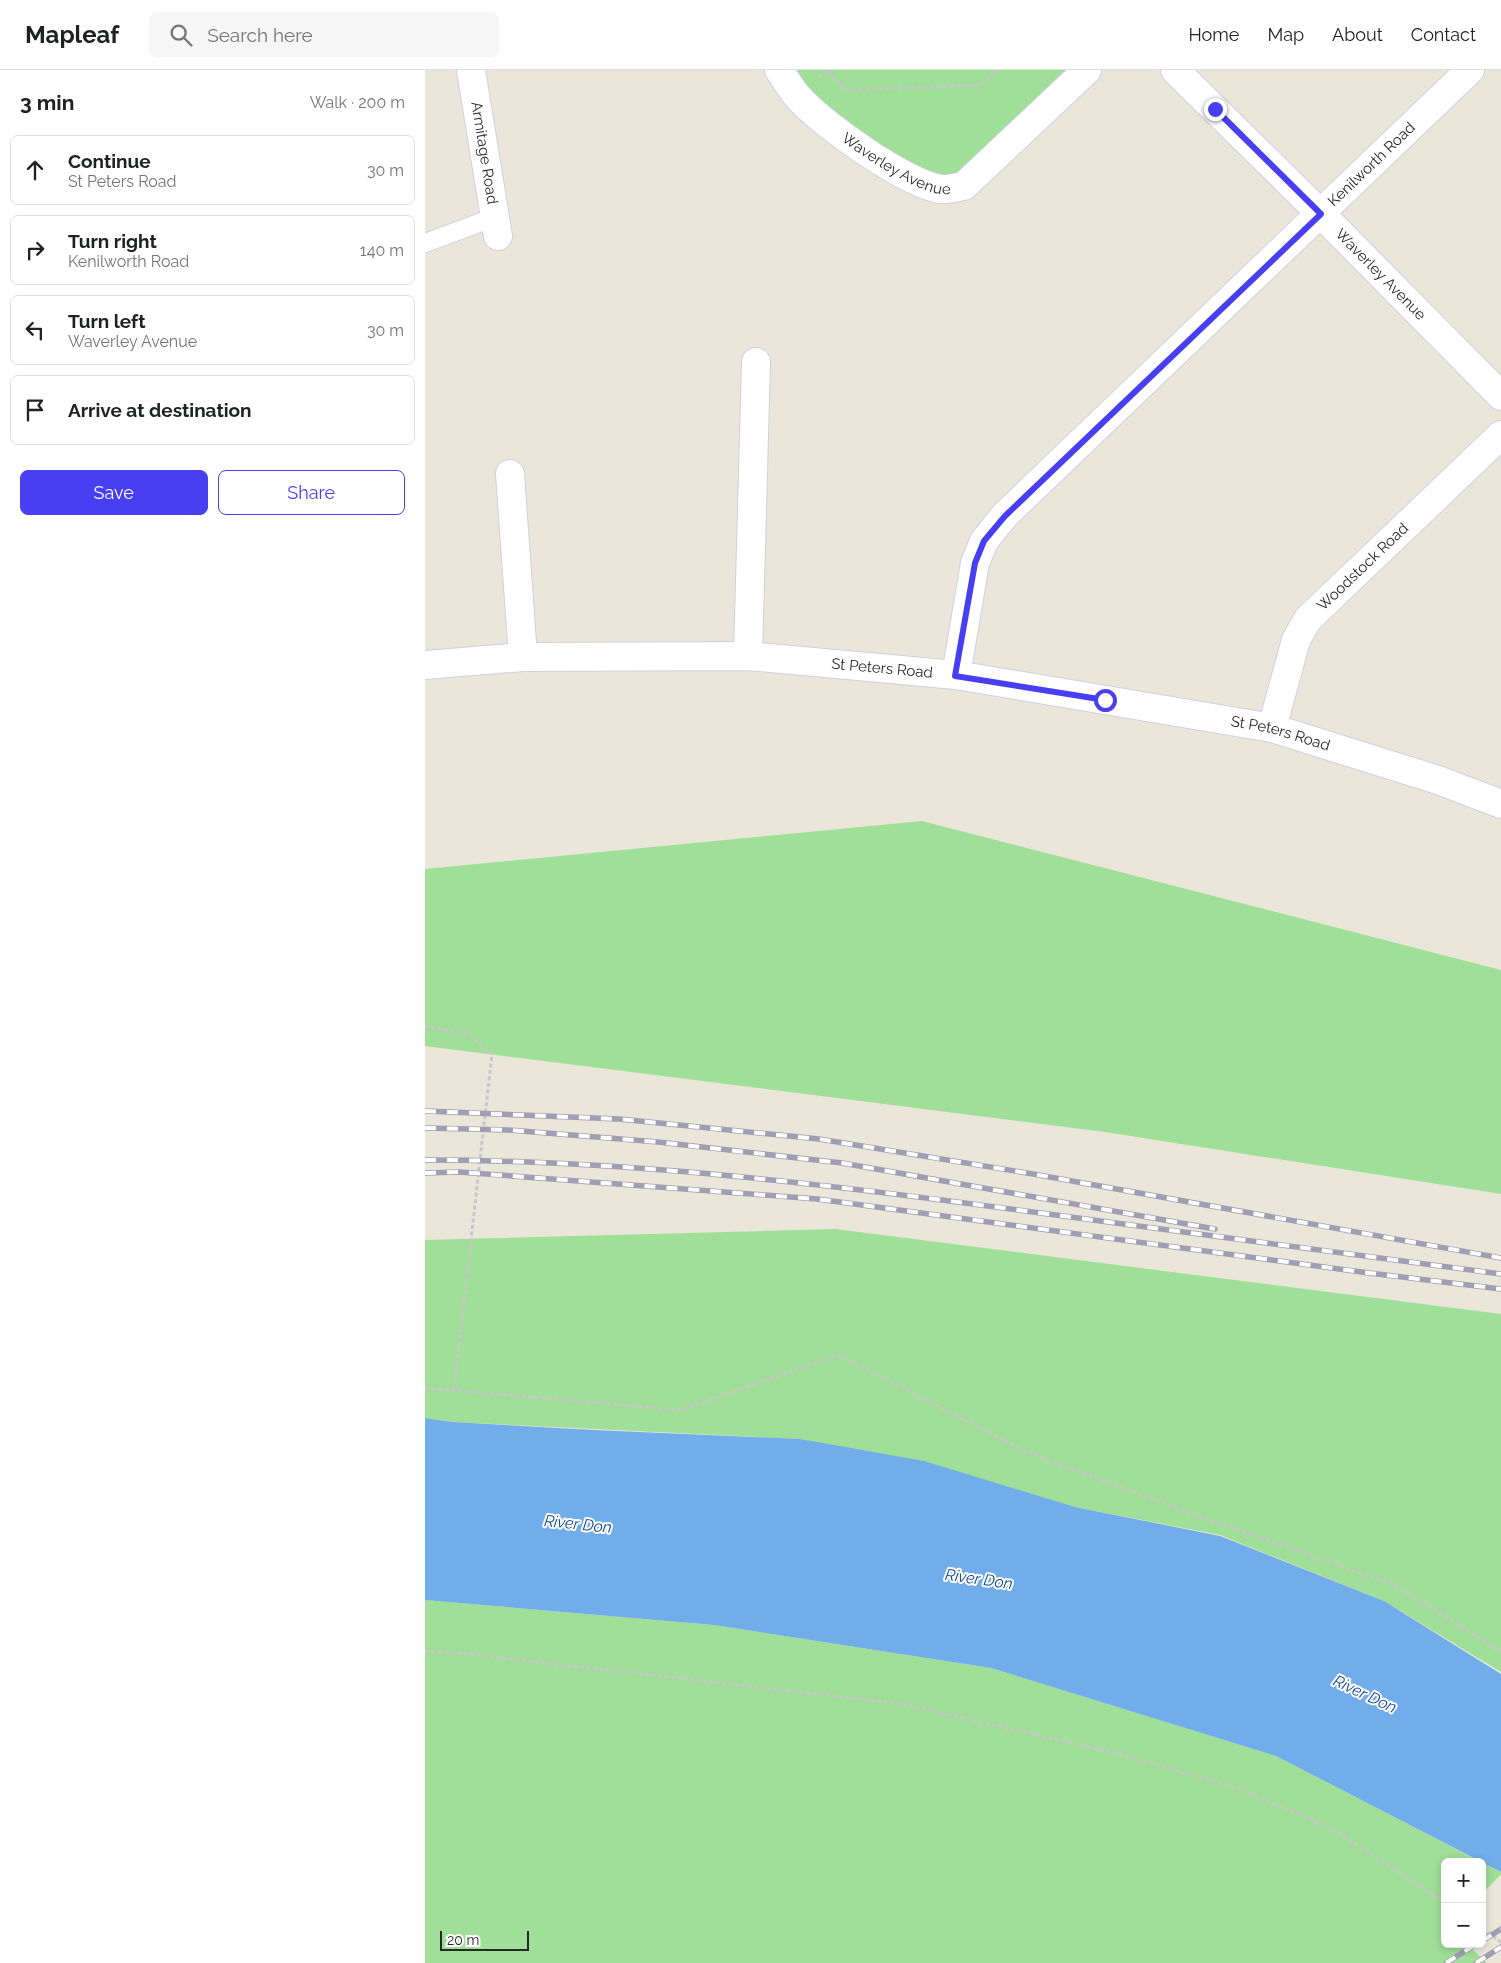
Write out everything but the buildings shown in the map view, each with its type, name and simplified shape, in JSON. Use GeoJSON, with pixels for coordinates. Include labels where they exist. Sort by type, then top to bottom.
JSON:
{"type":"FeatureCollection","features":[{"type":"Feature","properties":{"kind":"street","name":"Armitage Road"},"geometry":{"type":"LineString","coordinates":[[471,70],[496,226]]}},
{"type":"Feature","properties":{"kind":"street","name":"Waverley Avenue"},"geometry":{"type":"LineString","coordinates":[[779,70],[797,96],[829,124],[867,152],[919,184],[943,189],[964,186],[1087,70]]}},
{"type":"Feature","properties":{"kind":"street","name":"Waverley Avenue"},"geometry":{"type":"LineString","coordinates":[[1175,70],[1501,396]]}},
{"type":"Feature","properties":{"kind":"street","name":"Kenilworth Road"},"geometry":{"type":"LineString","coordinates":[[955,676],[975,563],[984,541],[1005,516],[1470,70]]}},
{"type":"Feature","properties":{"kind":"street"},"geometry":{"type":"LineString","coordinates":[[748,656],[756,362]]}},
{"type":"Feature","properties":{"kind":"street","name":"Woodstock Road"},"geometry":{"type":"LineString","coordinates":[[1273,728],[1295,640],[1308,619],[1501,435]]}},
{"type":"Feature","properties":{"kind":"street"},"geometry":{"type":"LineString","coordinates":[[510,474],[523,657]]}},
{"type":"Feature","properties":{"kind":"street","name":"St Peters Road"},"geometry":{"type":"LineString","coordinates":[[425,665],[523,657],[748,656],[955,676],[1273,728],[1438,780],[1501,804]]}},
{"type":"Feature","properties":{"kind":"lane"},"geometry":{"type":"LineString","coordinates":[[425,243],[496,226]]}},
{"type":"Feature","properties":{"kind":"path"},"geometry":{"type":"LineString","coordinates":[[826,70],[845,90],[983,84],[999,70]]}},
{"type":"Feature","properties":{"kind":"path"},"geometry":{"type":"LineString","coordinates":[[425,1026],[468,1034],[492,1054],[454,1390]]}},
{"type":"Feature","properties":{"kind":"path"},"geometry":{"type":"LineString","coordinates":[[425,1388],[680,1410],[839,1355],[1023,1450],[1168,1505],[1395,1585],[1501,1652]]}},
{"type":"Feature","properties":{"kind":"path"},"geometry":{"type":"LineString","coordinates":[[425,1651],[459,1653],[903,1704],[1123,1755],[1233,1787],[1327,1826],[1441,1900]]}},
{"type":"Feature","properties":{"kind":"path"},"geometry":{"type":"LineString","coordinates":[[1486,1932],[1501,1942]]}},
{"type":"Feature","properties":{"kind":"green space"},"geometry":{"type":"Polygon","coordinates":[[[791,70],[1072,70],[960,176],[943,180],[873,144],[805,89],[791,70]]]}},
{"type":"Feature","properties":{"kind":"green space"},"geometry":{"type":"Polygon","coordinates":[[[922,821],[1501,970],[1501,1194],[1105,1132],[425,1046],[425,869],[922,821]]]}},
{"type":"Feature","properties":{"kind":"green space"},"geometry":{"type":"Polygon","coordinates":[[[835,1229],[1501,1314],[1501,1672],[1384,1601],[1220,1535],[1075,1507],[800,1439],[452,1422],[425,1418],[425,1240],[835,1229]]]}},
{"type":"Feature","properties":{"kind":"green space"},"geometry":{"type":"Polygon","coordinates":[[[425,1600],[714,1625],[991,1668],[1276,1756],[1473,1858],[1441,1858],[1441,1948],[1471,1948],[1487,1963],[425,1963],[425,1600]]]}},
{"type":"Feature","properties":{"kind":"green space"},"geometry":{"type":"Polygon","coordinates":[[[1486,1864],[1501,1872],[1486,1890],[1486,1864]]]}},
{"type":"Feature","properties":{"kind":"water","name":"River Don"},"geometry":{"type":"Polygon","coordinates":[[[425,1418],[452,1422],[594,1430],[800,1439],[924,1461],[1075,1507],[1220,1536],[1384,1601],[1501,1674],[1501,1872],[1486,1864],[1486,1858],[1474,1858],[1276,1756],[991,1668],[714,1625],[425,1600],[425,1418]]]}},
{"type":"Feature","properties":{"kind":"railway"},"geometry":{"type":"LineString","coordinates":[[425,1111],[619,1119],[819,1139],[1033,1174],[1501,1258]]}},
{"type":"Feature","properties":{"kind":"railway"},"geometry":{"type":"LineString","coordinates":[[425,1128],[509,1130],[658,1142],[842,1163],[1215,1229]]}},
{"type":"Feature","properties":{"kind":"railway"},"geometry":{"type":"LineString","coordinates":[[425,1160],[581,1164],[737,1176],[893,1194],[1501,1274]]}},
{"type":"Feature","properties":{"kind":"railway"},"geometry":{"type":"LineString","coordinates":[[425,1173],[459,1172],[817,1199],[1501,1289]]}},
{"type":"Feature","properties":{"kind":"railway"},"geometry":{"type":"LineString","coordinates":[[1486,1938],[1501,1929]]}},
{"type":"Feature","properties":{"kind":"railway"},"geometry":{"type":"LineString","coordinates":[[1476,1963],[1501,1947]]}},
{"type":"Feature","properties":{"kind":"railway"},"geometry":{"type":"LineString","coordinates":[[1446,1963],[1470,1948]]}},
{"type":"Feature","properties":{"kind":"route"},"geometry":{"type":"LineString","coordinates":[[1105,700],[955,676],[975,563],[984,541],[1005,516],[1321,214],[1215,109]]}}]}
